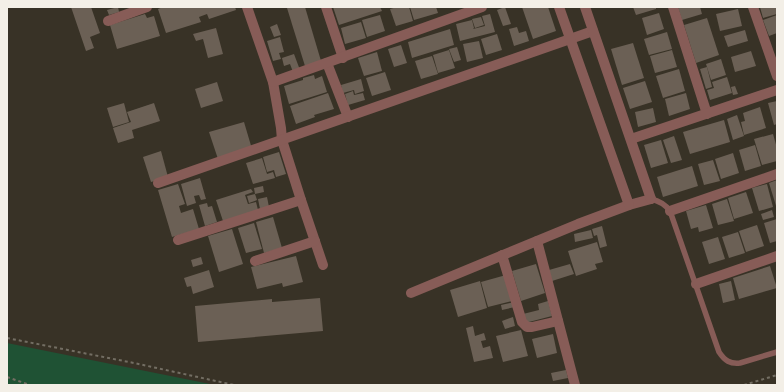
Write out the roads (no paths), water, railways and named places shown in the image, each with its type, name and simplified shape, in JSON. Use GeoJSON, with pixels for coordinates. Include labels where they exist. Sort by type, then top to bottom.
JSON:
{"type":"FeatureCollection","features":[{"type":"Feature","properties":{"kind":"street"},"geometry":{"type":"LineString","coordinates":[[108,21],[147,7]]}},
{"type":"Feature","properties":{"kind":"street"},"geometry":{"type":"LineString","coordinates":[[247,7],[273,82],[282,140],[323,265]]}},
{"type":"Feature","properties":{"kind":"street"},"geometry":{"type":"LineString","coordinates":[[326,7],[343,58]]}},
{"type":"Feature","properties":{"kind":"street"},"geometry":{"type":"LineString","coordinates":[[273,82],[482,7]]}},
{"type":"Feature","properties":{"kind":"street"},"geometry":{"type":"LineString","coordinates":[[559,7],[629,205]]}},
{"type":"Feature","properties":{"kind":"street"},"geometry":{"type":"LineString","coordinates":[[411,293],[578,224],[629,205],[652,199],[585,7]]}},
{"type":"Feature","properties":{"kind":"street"},"geometry":{"type":"LineString","coordinates":[[673,7],[707,114]]}},
{"type":"Feature","properties":{"kind":"street"},"geometry":{"type":"LineString","coordinates":[[753,7],[777,76]]}},
{"type":"Feature","properties":{"kind":"street"},"geometry":{"type":"LineString","coordinates":[[158,183],[593,31]]}},
{"type":"Feature","properties":{"kind":"street"},"geometry":{"type":"LineString","coordinates":[[328,63],[348,117]]}},
{"type":"Feature","properties":{"kind":"street"},"geometry":{"type":"LineString","coordinates":[[630,139],[777,90]]}},
{"type":"Feature","properties":{"kind":"street"},"geometry":{"type":"LineString","coordinates":[[670,211],[777,174]]}},
{"type":"Feature","properties":{"kind":"street"},"geometry":{"type":"LineString","coordinates":[[178,240],[301,200]]}},
{"type":"Feature","properties":{"kind":"street"},"geometry":{"type":"LineString","coordinates":[[537,241],[575,385]]}},
{"type":"Feature","properties":{"kind":"street"},"geometry":{"type":"LineString","coordinates":[[255,261],[315,242]]}},
{"type":"Feature","properties":{"kind":"street"},"geometry":{"type":"LineString","coordinates":[[502,255],[522,322],[526,327],[532,327],[558,320]]}},
{"type":"Feature","properties":{"kind":"street"},"geometry":{"type":"LineString","coordinates":[[696,284],[777,256]]}},
{"type":"Feature","properties":{"kind":"lane"},"geometry":{"type":"LineString","coordinates":[[652,199],[657,200],[670,211],[719,352],[723,358],[729,362],[735,363],[777,352]]}}]}
